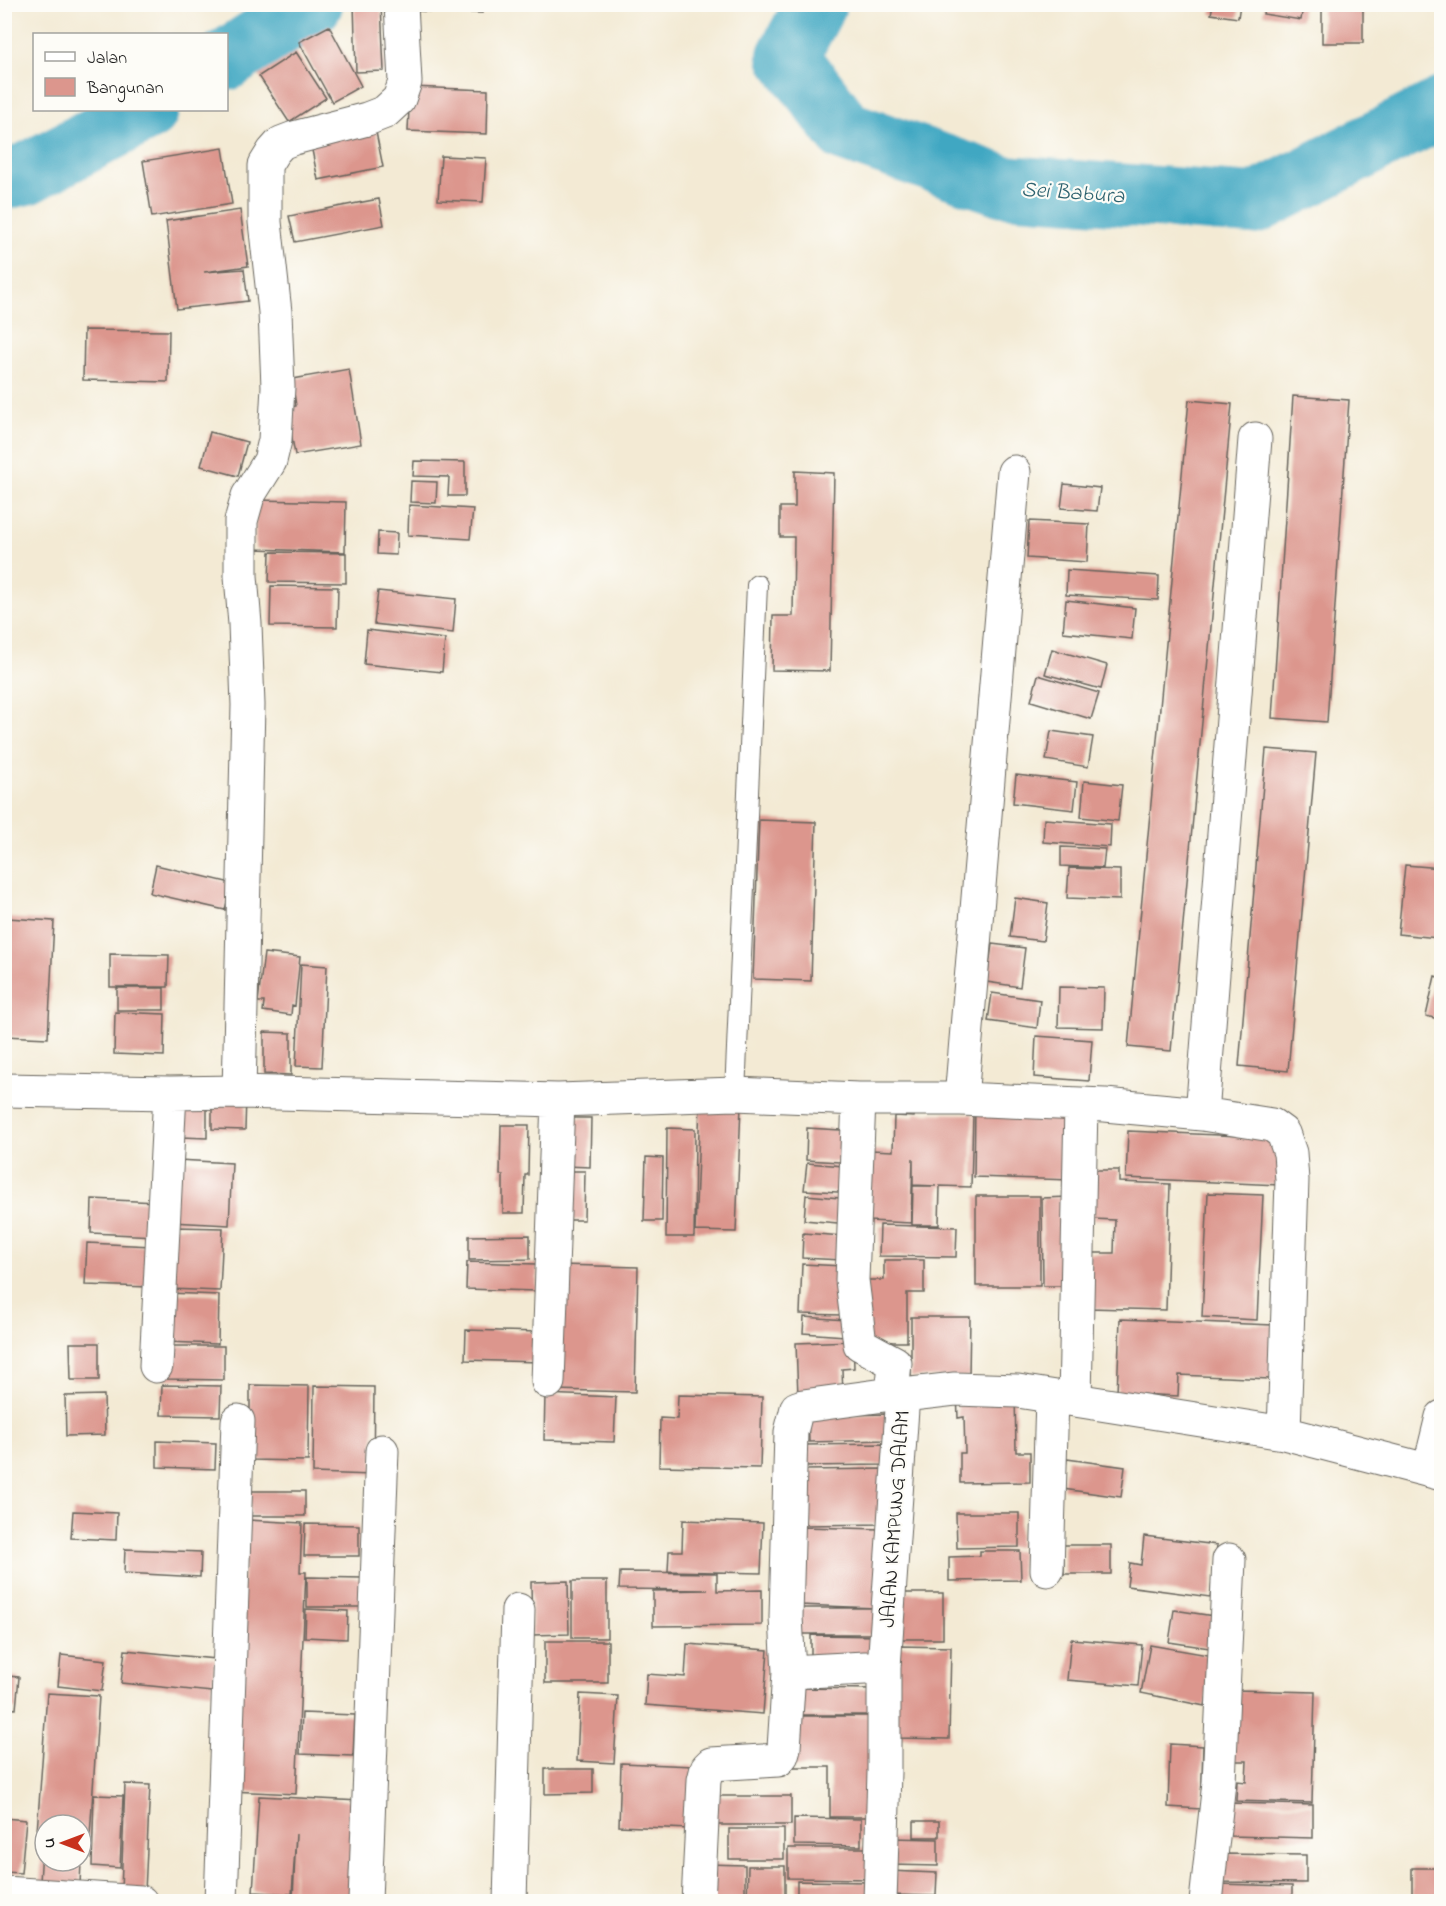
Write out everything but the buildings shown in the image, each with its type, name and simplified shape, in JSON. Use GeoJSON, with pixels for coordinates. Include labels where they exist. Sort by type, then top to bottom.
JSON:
{"type":"FeatureCollection","features":[{"type":"Feature","properties":{"kind":"street"},"geometry":{"type":"LineString","coordinates":[[239,1092],[248,705],[241,576],[241,520],[248,496],[270,461],[275,440],[278,387],[275,312],[265,222],[265,165],[280,143],[385,112],[399,99],[405,82],[401,4]]}},
{"type":"Feature","properties":{"kind":"street"},"geometry":{"type":"LineString","coordinates":[[1202,1114],[1255,439]]}},
{"type":"Feature","properties":{"kind":"street"},"geometry":{"type":"LineString","coordinates":[[961,1099],[1014,472]]}},
{"type":"Feature","properties":{"kind":"street"},"geometry":{"type":"LineString","coordinates":[[4,1090],[239,1092],[558,1100],[735,1094],[860,1099],[961,1099],[1105,1105],[1202,1114],[1272,1125],[1283,1133],[1290,1153],[1292,1180],[1284,1433]]}},
{"type":"Feature","properties":{"kind":"street"},"geometry":{"type":"LineString","coordinates":[[156,1366],[170,1093]]}},
{"type":"Feature","properties":{"kind":"street"},"geometry":{"type":"LineString","coordinates":[[698,1902],[704,1779],[707,1768],[711,1764],[778,1760],[782,1755],[789,1672],[786,1617],[791,1432],[796,1408],[897,1395],[895,1363],[860,1344],[852,1280],[860,1099]]}},
{"type":"Feature","properties":{"kind":"street"},"geometry":{"type":"LineString","coordinates":[[548,1382],[558,1100]]}},
{"type":"Feature","properties":{"kind":"street"},"geometry":{"type":"LineString","coordinates":[[1047,1570],[1064,1398],[1081,1105]]}},
{"type":"Feature","properties":{"kind":"street","name":"JALAN KAMPUNG DALAM"},"geometry":{"type":"LineString","coordinates":[[880,1902],[884,1667],[897,1395],[955,1389],[1018,1391],[1284,1433],[1435,1472]]}},
{"type":"Feature","properties":{"kind":"street"},"geometry":{"type":"LineString","coordinates":[[1435,1472],[1442,1417]]}},
{"type":"Feature","properties":{"kind":"street"},"geometry":{"type":"LineString","coordinates":[[220,1902],[238,1421]]}},
{"type":"Feature","properties":{"kind":"street"},"geometry":{"type":"LineString","coordinates":[[365,1902],[382,1451]]}},
{"type":"Feature","properties":{"kind":"street"},"geometry":{"type":"LineString","coordinates":[[1206,1902],[1219,1782],[1229,1560]]}},
{"type":"Feature","properties":{"kind":"street"},"geometry":{"type":"LineString","coordinates":[[510,1902],[518,1610]]}},
{"type":"Feature","properties":{"kind":"street"},"geometry":{"type":"LineString","coordinates":[[789,1672],[884,1667]]}},
{"type":"Feature","properties":{"kind":"street"},"geometry":{"type":"LineString","coordinates":[[4,1893],[141,1902]]}},
{"type":"Feature","properties":{"kind":"lane"},"geometry":{"type":"LineString","coordinates":[[735,1094],[757,585]]}},
{"type":"Feature","properties":{"kind":"waterway","name":"Sei Babura"},"geometry":{"type":"LineString","coordinates":[[228,59],[312,4]]}},
{"type":"Feature","properties":{"kind":"waterway","name":"Sei Babura"},"geometry":{"type":"LineString","coordinates":[[816,4],[788,56],[845,131],[1004,186],[1254,204],[1442,108]]}},
{"type":"Feature","properties":{"kind":"waterway","name":"Sei Babura"},"geometry":{"type":"LineString","coordinates":[[4,179],[26,174],[146,111]]}}]}
